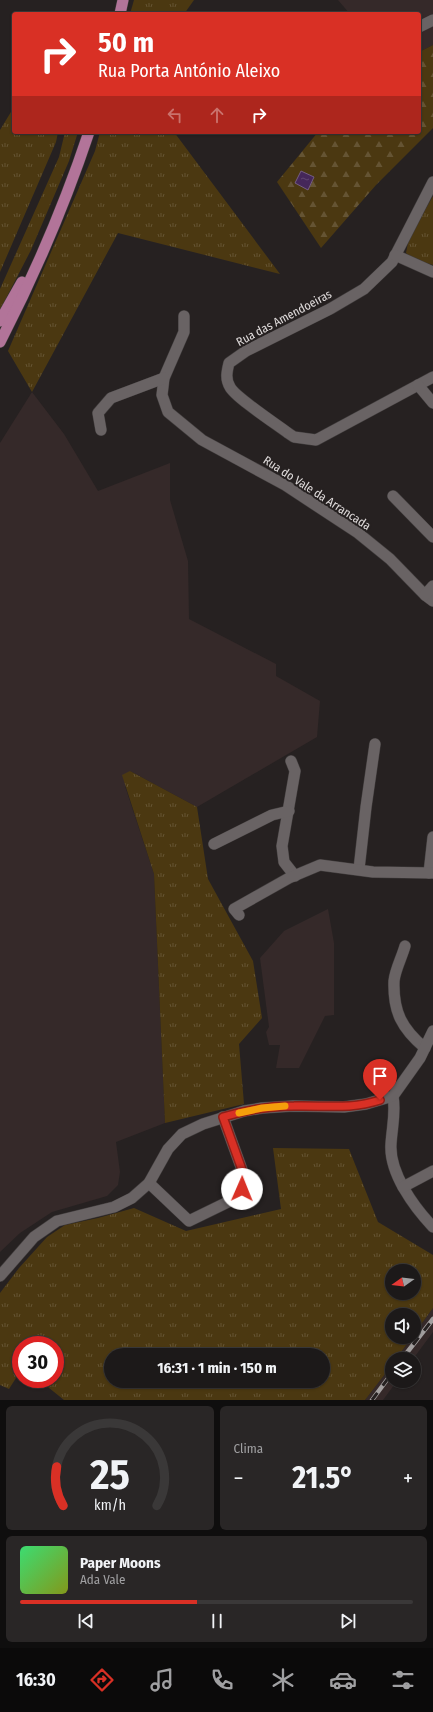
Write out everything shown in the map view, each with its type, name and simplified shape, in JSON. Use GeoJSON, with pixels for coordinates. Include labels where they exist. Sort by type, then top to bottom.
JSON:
{"type":"FeatureCollection","features":[{"type":"Feature","properties":{"kind":"main road"},"geometry":{"type":"LineString","coordinates":[[120,12],[123,0]]}},
{"type":"Feature","properties":{"kind":"main road"},"geometry":{"type":"LineString","coordinates":[[0,350],[57,216],[88,134]]}},
{"type":"Feature","properties":{"kind":"main road"},"geometry":{"type":"LineString","coordinates":[[0,321],[36,265]]}},
{"type":"Feature","properties":{"kind":"main road"},"geometry":{"type":"LineString","coordinates":[[0,330],[36,265]]}},
{"type":"Feature","properties":{"kind":"main road"},"geometry":{"type":"LineString","coordinates":[[0,342],[36,265]]}},
{"type":"Feature","properties":{"kind":"street"},"geometry":{"type":"LineString","coordinates":[[421,26],[433,20]]}},
{"type":"Feature","properties":{"kind":"street","name":"Rua das Amendoeiras"},"geometry":{"type":"LineString","coordinates":[[433,182],[392,262],[364,289],[330,309],[246,351],[229,363],[226,374],[230,387],[238,396],[275,424],[294,437],[316,440],[433,377]]}},
{"type":"Feature","properties":{"kind":"street"},"geometry":{"type":"LineString","coordinates":[[395,255],[433,272]]}},
{"type":"Feature","properties":{"kind":"street","name":"Rua do Vale da Arrancada"},"geometry":{"type":"LineString","coordinates":[[184,316],[184,332],[164,378],[162,394],[168,412],[202,440],[285,485],[358,533],[390,559],[429,598]]}},
{"type":"Feature","properties":{"kind":"street"},"geometry":{"type":"LineString","coordinates":[[101,430],[98,413],[111,398],[164,378]]}},
{"type":"Feature","properties":{"kind":"street"},"geometry":{"type":"LineString","coordinates":[[418,385],[433,403]]}},
{"type":"Feature","properties":{"kind":"street"},"geometry":{"type":"LineString","coordinates":[[393,496],[433,537]]}},
{"type":"Feature","properties":{"kind":"street"},"geometry":{"type":"LineString","coordinates":[[429,598],[433,586]]}},
{"type":"Feature","properties":{"kind":"street"},"geometry":{"type":"LineString","coordinates":[[359,869],[375,744]]}},
{"type":"Feature","properties":{"kind":"street"},"geometry":{"type":"LineString","coordinates":[[291,761],[295,771],[282,846],[284,862],[295,876]]}},
{"type":"Feature","properties":{"kind":"street"},"geometry":{"type":"LineString","coordinates":[[214,844],[272,815],[289,811]]}},
{"type":"Feature","properties":{"kind":"street"},"geometry":{"type":"LineString","coordinates":[[239,915],[234,909],[295,876],[320,865],[374,872],[431,873],[433,837]]}},
{"type":"Feature","properties":{"kind":"street"},"geometry":{"type":"LineString","coordinates":[[406,946],[394,980],[398,1016],[411,1037],[425,1048]]}},
{"type":"Feature","properties":{"kind":"street"},"geometry":{"type":"LineString","coordinates":[[0,1276],[34,1237],[57,1221],[114,1207],[132,1198],[149,1183],[168,1149],[182,1134],[202,1124],[244,1111],[262,1108],[293,1106],[344,1107],[366,1104],[393,1096],[420,1058],[433,1031]]}},
{"type":"Feature","properties":{"kind":"street"},"geometry":{"type":"LineString","coordinates":[[393,1096],[395,1109],[390,1146],[394,1166],[403,1187],[416,1209],[433,1227]]}},
{"type":"Feature","properties":{"kind":"street"},"geometry":{"type":"LineString","coordinates":[[149,1183],[189,1221],[232,1200],[242,1189],[245,1178],[223,1117]]}},
{"type":"Feature","properties":{"kind":"street"},"geometry":{"type":"LineString","coordinates":[[403,1187],[433,1171]]}},
{"type":"Feature","properties":{"kind":"shaded area"},"geometry":{"type":"Polygon","coordinates":[[[338,0],[433,0],[433,45],[421,51],[421,12],[348,12],[338,0]]]}},
{"type":"Feature","properties":{"kind":"shaded area"},"geometry":{"type":"Polygon","coordinates":[[[32,392],[64,434],[98,491],[170,463],[170,500],[188,561],[189,619],[276,664],[276,676],[320,701],[317,737],[197,807],[130,771],[125,786],[154,874],[165,1123],[116,1142],[120,1172],[118,1185],[107,1196],[52,1212],[20,1233],[0,1252],[0,443],[32,392]]]}},
{"type":"Feature","properties":{"kind":"shaded area"},"geometry":{"type":"Polygon","coordinates":[[[328,909],[334,943],[334,1015],[325,1016],[299,1068],[276,1068],[280,1045],[269,1045],[266,1032],[269,1027],[260,958],[284,931],[328,909]]]}},
{"type":"Feature","properties":{"kind":"shaded area"},"geometry":{"type":"Polygon","coordinates":[[[433,1308],[433,1332],[418,1352],[401,1352],[407,1344],[421,1344],[421,1324],[433,1308]]]}},
{"type":"Feature","properties":{"kind":"shaded area"},"geometry":{"type":"Polygon","coordinates":[[[385,1374],[385,1388],[392,1388],[383,1400],[365,1400],[385,1374]]]}},
{"type":"Feature","properties":{"kind":"green space"},"geometry":{"type":"Polygon","coordinates":[[[134,0],[194,0],[185,12],[131,12],[134,0]]]}},
{"type":"Feature","properties":{"kind":"green space"},"geometry":{"type":"Polygon","coordinates":[[[433,45],[433,128],[376,185],[321,248],[277,182],[316,134],[421,134],[421,51],[433,45]]]}},
{"type":"Feature","properties":{"kind":"green space"},"geometry":{"type":"Polygon","coordinates":[[[12,110],[12,134],[58,134],[56,142],[0,272],[0,130],[12,110]]]}},
{"type":"Feature","properties":{"kind":"green space"},"geometry":{"type":"Polygon","coordinates":[[[65,134],[77,134],[69,161],[31,250],[0,310],[0,289],[59,157],[65,134]]]}},
{"type":"Feature","properties":{"kind":"green space"},"geometry":{"type":"Polygon","coordinates":[[[99,134],[175,134],[280,274],[118,233],[32,392],[8,351],[95,151],[99,134]]]}},
{"type":"Feature","properties":{"kind":"green space"},"geometry":{"type":"Polygon","coordinates":[[[433,196],[433,265],[413,259],[406,253],[409,238],[433,196]]]}},
{"type":"Feature","properties":{"kind":"green space"},"geometry":{"type":"Polygon","coordinates":[[[130,771],[197,807],[208,879],[253,961],[262,1018],[239,1044],[244,1104],[165,1123],[154,874],[122,775],[130,771]]]}},
{"type":"Feature","properties":{"kind":"green space"},"geometry":{"type":"Polygon","coordinates":[[[273,1148],[349,1149],[378,1222],[433,1255],[433,1308],[421,1324],[421,1308],[385,1308],[385,1344],[407,1344],[401,1352],[385,1352],[385,1374],[365,1400],[64,1400],[49,1388],[64,1388],[64,1336],[12,1336],[12,1384],[9,1389],[0,1385],[0,1293],[19,1268],[47,1237],[65,1225],[134,1208],[186,1231],[281,1209],[273,1148]]]}},
{"type":"Feature","properties":{"kind":"water"},"geometry":{"type":"Polygon","coordinates":[[[301,171],[314,177],[308,190],[295,183],[301,171]]]}},
{"type":"Feature","properties":{"kind":"railway"},"geometry":{"type":"LineString","coordinates":[[407,1352],[433,1319]]}},
{"type":"Feature","properties":{"kind":"railway"},"geometry":{"type":"LineString","coordinates":[[372,1400],[385,1382]]}},
{"type":"Feature","properties":{"kind":"slow traffic"},"geometry":{"type":"LineString","coordinates":[[239,1113],[262,1108],[285,1106]]}},
{"type":"Feature","properties":{"kind":"route"},"geometry":{"type":"LineString","coordinates":[[242,1189],[245,1178],[223,1117],[262,1108],[293,1106],[344,1107],[366,1104],[380,1100]]}}]}
